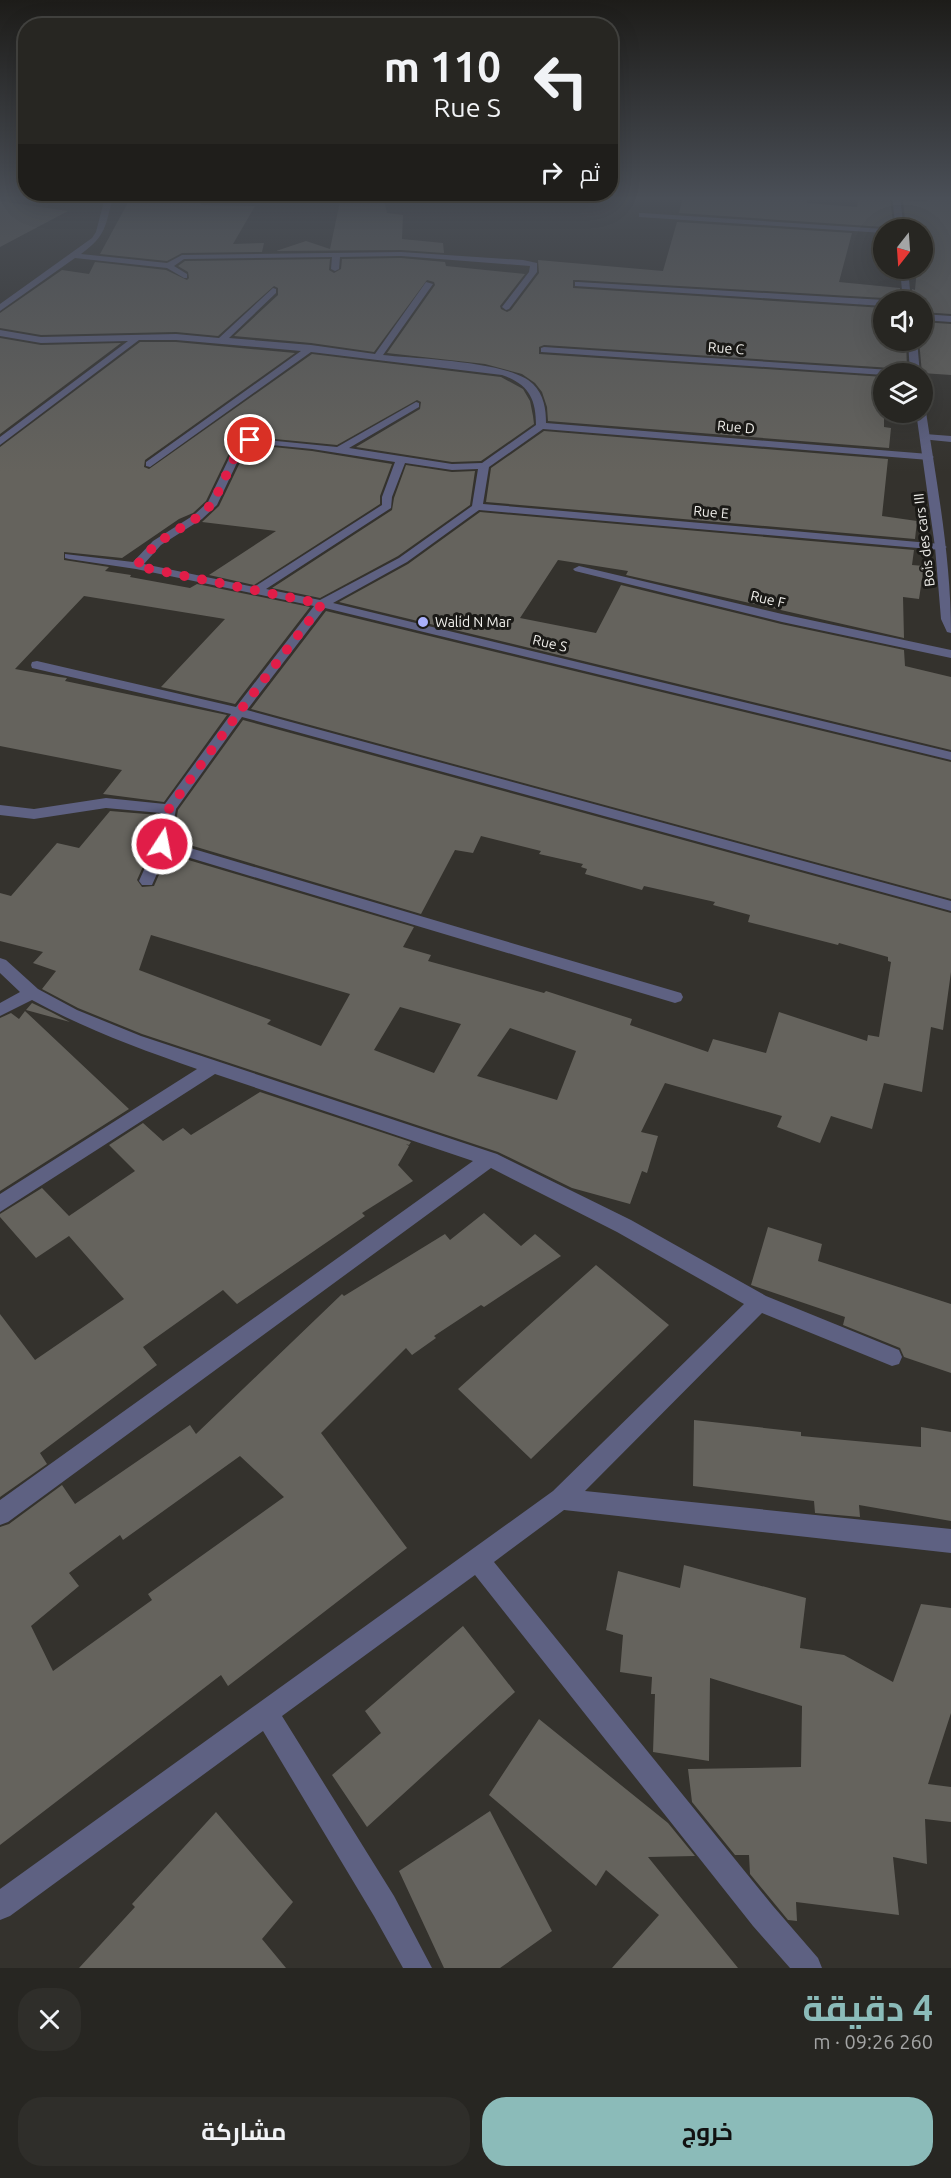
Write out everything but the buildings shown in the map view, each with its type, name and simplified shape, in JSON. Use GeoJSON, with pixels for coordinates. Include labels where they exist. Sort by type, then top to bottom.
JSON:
{"type":"FeatureCollection","features":[{"type":"Feature","properties":{"kind":"street"},"geometry":{"type":"LineString","coordinates":[[0,308],[26,289]]}},
{"type":"Feature","properties":{"kind":"street"},"geometry":{"type":"LineString","coordinates":[[378,356],[426,289]]}},
{"type":"Feature","properties":{"kind":"street"},"geometry":{"type":"LineString","coordinates":[[506,307],[520,289]]}},
{"type":"Feature","properties":{"kind":"street"},"geometry":{"type":"LineString","coordinates":[[656,289],[873,302]]}},
{"type":"Feature","properties":{"kind":"street"},"geometry":{"type":"LineString","coordinates":[[220,340],[273,291]]}},
{"type":"Feature","properties":{"kind":"street"},"geometry":{"type":"LineString","coordinates":[[933,318],[951,319]]}},
{"type":"Feature","properties":{"kind":"street"},"geometry":{"type":"LineString","coordinates":[[0,333],[41,340],[176,337],[311,348],[510,373],[528,383],[534,391],[539,403],[541,426],[484,466],[452,467],[257,440],[245,442],[234,457],[213,503],[198,517],[157,543],[136,566]]}},
{"type":"Feature","properties":{"kind":"street"},"geometry":{"type":"LineString","coordinates":[[0,442],[136,339]]}},
{"type":"Feature","properties":{"kind":"street"},"geometry":{"type":"LineString","coordinates":[[150,464],[311,348]]}},
{"type":"Feature","properties":{"kind":"street","name":"Rue C"},"geometry":{"type":"LineString","coordinates":[[544,350],[873,372]]}},
{"type":"Feature","properties":{"kind":"street"},"geometry":{"type":"LineString","coordinates":[[339,450],[416,405]]}},
{"type":"Feature","properties":{"kind":"street","name":"Bois des cars III"},"geometry":{"type":"LineString","coordinates":[[923,423],[941,547],[947,619],[951,629]]}},
{"type":"Feature","properties":{"kind":"street","name":"Rue D"},"geometry":{"type":"LineString","coordinates":[[541,426],[928,457]]}},
{"type":"Feature","properties":{"kind":"street"},"geometry":{"type":"LineString","coordinates":[[925,438],[951,439]]}},
{"type":"Feature","properties":{"kind":"street"},"geometry":{"type":"LineString","coordinates":[[255,591],[387,506],[387,497],[401,459]]}},
{"type":"Feature","properties":{"kind":"street"},"geometry":{"type":"LineString","coordinates":[[147,881],[162,844],[169,809],[239,712],[322,604],[403,560],[477,507],[484,466]]}},
{"type":"Feature","properties":{"kind":"street","name":"Rue E"},"geometry":{"type":"LineString","coordinates":[[477,507],[941,547]]}},
{"type":"Feature","properties":{"kind":"street","name":"Rue S"},"geometry":{"type":"LineString","coordinates":[[69,556],[136,566],[322,604],[951,756]]}},
{"type":"Feature","properties":{"kind":"street","name":"Rue F"},"geometry":{"type":"LineString","coordinates":[[579,569],[782,618],[951,654]]}},
{"type":"Feature","properties":{"kind":"street"},"geometry":{"type":"LineString","coordinates":[[37,665],[239,712],[951,906]]}},
{"type":"Feature","properties":{"kind":"street"},"geometry":{"type":"LineString","coordinates":[[0,810],[34,814],[106,803],[169,809]]}},
{"type":"Feature","properties":{"kind":"street"},"geometry":{"type":"LineString","coordinates":[[162,844],[675,997]]}},
{"type":"Feature","properties":{"kind":"street"},"geometry":{"type":"LineString","coordinates":[[0,964],[32,993],[71,1014],[135,1041],[490,1159],[624,1226],[759,1302],[892,1357]]}},
{"type":"Feature","properties":{"kind":"street"},"geometry":{"type":"LineString","coordinates":[[0,1010],[32,993]]}},
{"type":"Feature","properties":{"kind":"street"},"geometry":{"type":"LineString","coordinates":[[0,1204],[215,1066]]}},
{"type":"Feature","properties":{"kind":"street"},"geometry":{"type":"LineString","coordinates":[[0,1514],[490,1159]]}},
{"type":"Feature","properties":{"kind":"street"},"geometry":{"type":"LineString","coordinates":[[0,1906],[561,1499],[759,1302]]}},
{"type":"Feature","properties":{"kind":"street"},"geometry":{"type":"LineString","coordinates":[[561,1499],[951,1540]]}},
{"type":"Feature","properties":{"kind":"street"},"geometry":{"type":"LineString","coordinates":[[477,1559],[763,1916],[808,1968]]}},
{"type":"Feature","properties":{"kind":"street"},"geometry":{"type":"LineString","coordinates":[[266,1713],[384,1906],[418,1968]]}},
{"type":"Feature","properties":{"kind":"place","name":"Walid N Mar"},"geometry":{"type":"Point","coordinates":[423,622]}},
{"type":"Feature","properties":{"kind":"route"},"geometry":{"type":"LineString","coordinates":[[162,844],[169,809],[239,712],[322,604],[136,566],[157,543],[198,517],[213,503],[240,446],[250,440]]}}]}
